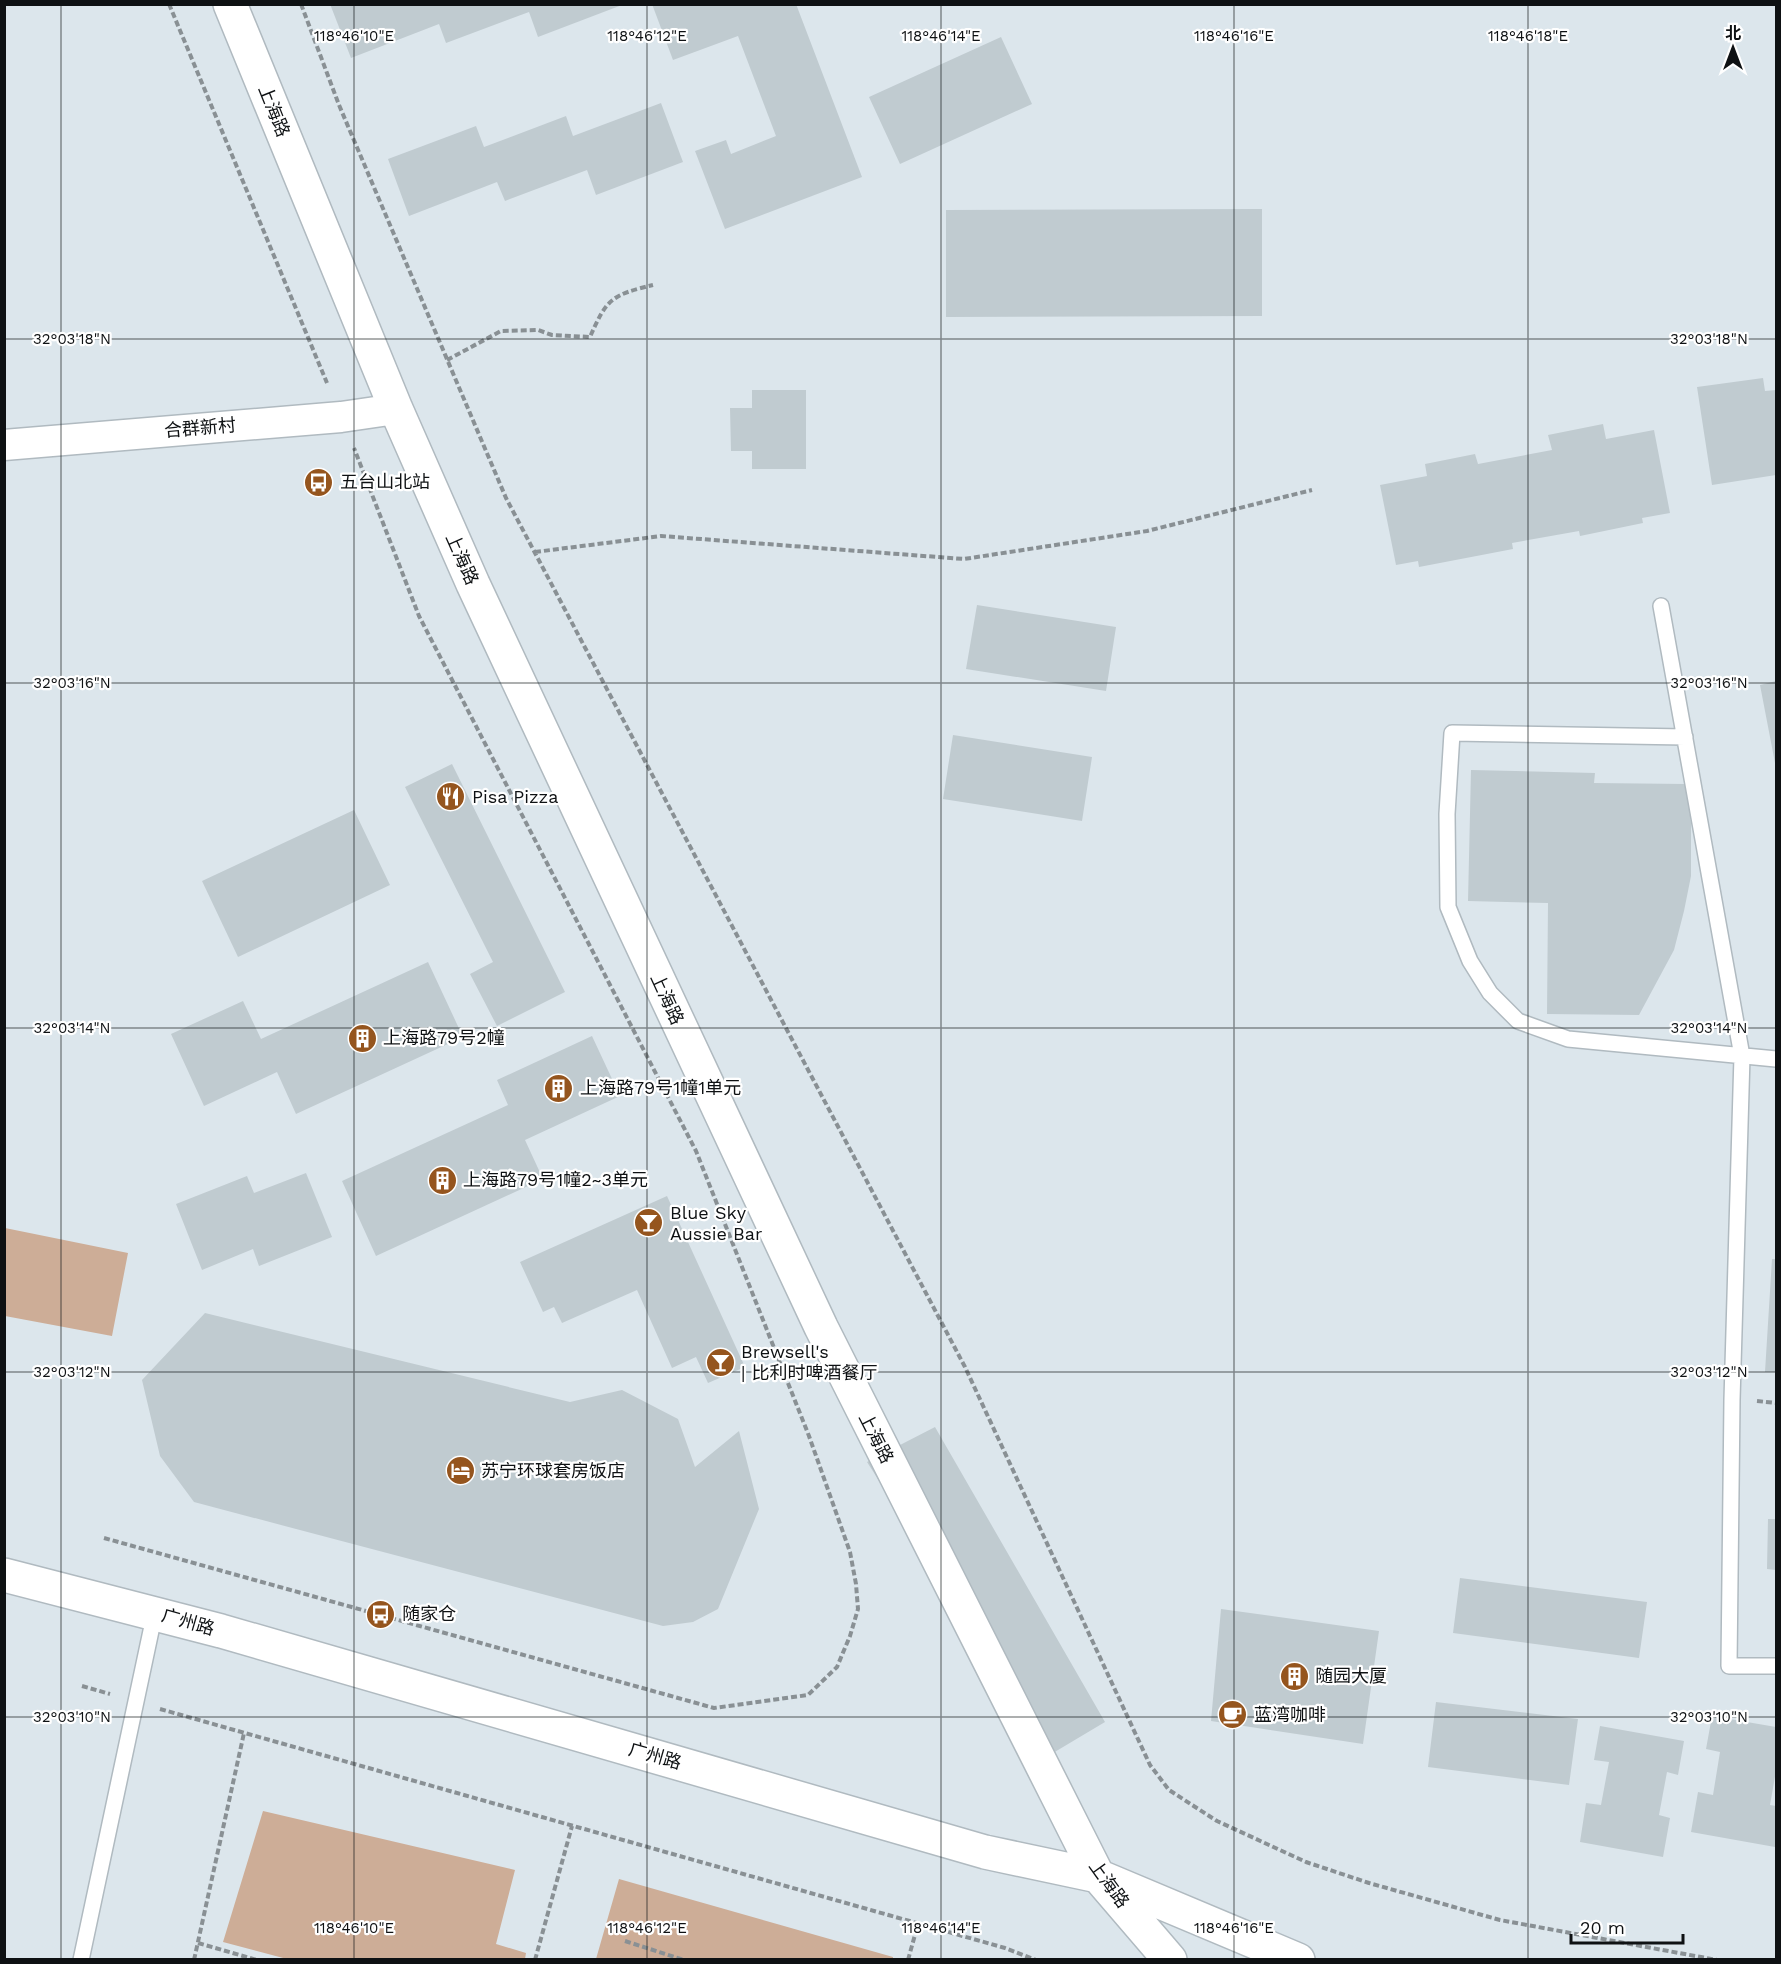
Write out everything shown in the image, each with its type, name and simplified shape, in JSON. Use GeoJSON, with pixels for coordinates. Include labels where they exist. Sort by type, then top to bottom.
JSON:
{"type":"FeatureCollection","features":[{"type":"Feature","properties":{"kind":"main road","name":"上海路"},"geometry":{"type":"LineString","coordinates":[[230,4],[396,409],[478,595],[821,1327],[1098,1876],[1170,1959]]}},
{"type":"Feature","properties":{"kind":"main road","name":"广州路"},"geometry":{"type":"LineString","coordinates":[[4,1575],[155,1612],[985,1852],[1098,1876],[1298,1959]]}},
{"type":"Feature","properties":{"kind":"street","name":"合群新村"},"geometry":{"type":"LineString","coordinates":[[4,445],[341,417],[396,409]]}},
{"type":"Feature","properties":{"kind":"lane"},"geometry":{"type":"LineString","coordinates":[[1661,606],[1742,1056],[1732,1400],[1729,1666],[1776,1666]]}},
{"type":"Feature","properties":{"kind":"lane"},"geometry":{"type":"LineString","coordinates":[[1685,737],[1452,733],[1447,814],[1448,907],[1470,961],[1490,993],[1518,1021],[1568,1039],[1776,1059]]}},
{"type":"Feature","properties":{"kind":"lane"},"geometry":{"type":"LineString","coordinates":[[81,1959],[155,1612]]}},
{"type":"Feature","properties":{"kind":"path"},"geometry":{"type":"LineString","coordinates":[[104,1538],[714,1708],[808,1695],[837,1667],[858,1609],[850,1552],[809,1436],[696,1151],[419,616],[341,417],[169,4]]}},
{"type":"Feature","properties":{"kind":"path"},"geometry":{"type":"LineString","coordinates":[[301,4],[339,105],[506,498],[965,1367],[1150,1766],[1169,1790],[1227,1825],[1306,1862],[1369,1883],[1500,1920],[1717,1959]]}},
{"type":"Feature","properties":{"kind":"path"},"geometry":{"type":"LineString","coordinates":[[447,360],[501,331],[538,330],[552,335],[590,337],[602,310],[614,297],[653,285]]}},
{"type":"Feature","properties":{"kind":"path"},"geometry":{"type":"LineString","coordinates":[[535,552],[661,536],[964,559],[1148,531],[1312,490]]}},
{"type":"Feature","properties":{"kind":"path"},"geometry":{"type":"LineString","coordinates":[[82,1686],[1005,1948],[1036,1959]]}},
{"type":"Feature","properties":{"kind":"path"},"geometry":{"type":"LineString","coordinates":[[194,1959],[244,1732]]}},
{"type":"Feature","properties":{"kind":"path"},"geometry":{"type":"LineString","coordinates":[[535,1959],[572,1826]]}},
{"type":"Feature","properties":{"kind":"path"},"geometry":{"type":"LineString","coordinates":[[908,1959],[918,1924]]}},
{"type":"Feature","properties":{"kind":"path"},"geometry":{"type":"LineString","coordinates":[[625,1941],[684,1959]]}},
{"type":"Feature","properties":{"kind":"path"},"geometry":{"type":"LineString","coordinates":[[198,1943],[257,1959]]}},
{"type":"Feature","properties":{"kind":"shaded area"},"geometry":{"type":"Polygon","coordinates":[[[5,1228],[128,1253],[112,1336],[5,1316],[5,1228]]]}},
{"type":"Feature","properties":{"kind":"shaded area"},"geometry":{"type":"Polygon","coordinates":[[[263,1811],[515,1870],[496,1944],[526,1953],[525,1959],[287,1959],[223,1942],[263,1811]]]}},
{"type":"Feature","properties":{"kind":"shaded area"},"geometry":{"type":"Polygon","coordinates":[[[619,1879],[893,1957],[893,1959],[596,1959],[619,1879]]]}},
{"type":"Feature","properties":{"kind":"building"},"geometry":{"type":"Polygon","coordinates":[[[330,4],[622,5],[538,37],[529,12],[446,43],[439,24],[351,58],[330,4]]]}},
{"type":"Feature","properties":{"kind":"building"},"geometry":{"type":"Polygon","coordinates":[[[652,4],[796,4],[862,177],[725,229],[695,151],[726,140],[731,154],[776,136],[738,36],[673,60],[652,4]]]}},
{"type":"Feature","properties":{"kind":"building"},"geometry":{"type":"Polygon","coordinates":[[[1001,37],[1032,104],[900,164],[869,97],[1001,37]]]}},
{"type":"Feature","properties":{"kind":"building"},"geometry":{"type":"Polygon","coordinates":[[[661,103],[683,162],[596,195],[587,170],[505,201],[497,182],[409,216],[388,159],[476,126],[484,147],[566,116],[573,136],[661,103]]]}},
{"type":"Feature","properties":{"kind":"building"},"geometry":{"type":"Polygon","coordinates":[[[1262,209],[1262,316],[946,317],[946,210],[1262,209]]]}},
{"type":"Feature","properties":{"kind":"building"},"geometry":{"type":"Polygon","coordinates":[[[1763,378],[1765,391],[1776,390],[1776,475],[1712,485],[1697,387],[1763,378]]]}},
{"type":"Feature","properties":{"kind":"building"},"geometry":{"type":"Polygon","coordinates":[[[752,390],[806,390],[806,469],[752,469],[752,451],[731,451],[730,408],[752,408],[752,390]]]}},
{"type":"Feature","properties":{"kind":"building"},"geometry":{"type":"Polygon","coordinates":[[[1603,424],[1606,439],[1654,430],[1670,513],[1642,518],[1643,523],[1580,536],[1579,531],[1512,543],[1513,549],[1419,567],[1418,561],[1396,565],[1380,485],[1427,476],[1425,464],[1475,454],[1478,464],[1552,450],[1548,435],[1603,424]]]}},
{"type":"Feature","properties":{"kind":"building"},"geometry":{"type":"Polygon","coordinates":[[[977,605],[1116,627],[1106,691],[966,669],[977,605]]]}},
{"type":"Feature","properties":{"kind":"building"},"geometry":{"type":"Polygon","coordinates":[[[1776,681],[1776,763],[1775,763],[1760,685],[1776,681]]]}},
{"type":"Feature","properties":{"kind":"building"},"geometry":{"type":"Polygon","coordinates":[[[953,735],[1092,757],[1082,821],[943,799],[953,735]]]}},
{"type":"Feature","properties":{"kind":"building"},"geometry":{"type":"Polygon","coordinates":[[[452,764],[565,992],[497,1026],[470,974],[493,962],[405,787],[452,764]]]}},
{"type":"Feature","properties":{"kind":"building"},"geometry":{"type":"Polygon","coordinates":[[[1471,770],[1595,773],[1594,783],[1686,784],[1691,823],[1691,876],[1684,911],[1674,950],[1639,1015],[1547,1014],[1548,903],[1468,901],[1471,770]]]}},
{"type":"Feature","properties":{"kind":"building"},"geometry":{"type":"Polygon","coordinates":[[[354,810],[390,885],[238,957],[202,881],[354,810]]]}},
{"type":"Feature","properties":{"kind":"building","name":"上海路79号2幢"},"geometry":{"type":"Polygon","coordinates":[[[428,962],[463,1037],[296,1114],[277,1072],[204,1106],[171,1034],[243,1001],[261,1039],[428,962]]]}},
{"type":"Feature","properties":{"kind":"building","name":"上海路79号1幢2~3单元"},"geometry":{"type":"Polygon","coordinates":[[[592,1036],[620,1096],[525,1140],[543,1179],[376,1256],[342,1181],[508,1105],[497,1080],[592,1036]]]}},
{"type":"Feature","properties":{"kind":"building"},"geometry":{"type":"Polygon","coordinates":[[[306,1173],[332,1237],[259,1266],[253,1249],[202,1270],[176,1204],[247,1176],[254,1193],[306,1173]]]}},
{"type":"Feature","properties":{"kind":"building"},"geometry":{"type":"Polygon","coordinates":[[[667,1196],[745,1367],[708,1383],[696,1357],[672,1368],[637,1290],[562,1323],[554,1307],[543,1312],[520,1262],[667,1196]]]}},
{"type":"Feature","properties":{"kind":"building"},"geometry":{"type":"Polygon","coordinates":[[[1772,1259],[1776,1259],[1776,1372],[1765,1372],[1772,1259]]]}},
{"type":"Feature","properties":{"kind":"building","name":"苏宁环球套房饭店"},"geometry":{"type":"Polygon","coordinates":[[[205,1313],[570,1402],[622,1390],[678,1419],[695,1467],[739,1431],[759,1509],[718,1609],[693,1622],[663,1626],[194,1502],[160,1456],[142,1380],[205,1313]]]}},
{"type":"Feature","properties":{"kind":"building"},"geometry":{"type":"Polygon","coordinates":[[[935,1427],[1105,1722],[1053,1753],[867,1462],[935,1427]]]}},
{"type":"Feature","properties":{"kind":"building"},"geometry":{"type":"Polygon","coordinates":[[[1768,1519],[1776,1519],[1776,1570],[1767,1569],[1768,1519]]]}},
{"type":"Feature","properties":{"kind":"building"},"geometry":{"type":"Polygon","coordinates":[[[1460,1578],[1647,1602],[1639,1658],[1453,1633],[1460,1578]]]}},
{"type":"Feature","properties":{"kind":"building","name":"随园大厦"},"geometry":{"type":"Polygon","coordinates":[[[1221,1609],[1379,1631],[1363,1744],[1211,1721],[1221,1609]]]}},
{"type":"Feature","properties":{"kind":"building"},"geometry":{"type":"Polygon","coordinates":[[[1436,1702],[1578,1719],[1569,1785],[1428,1767],[1436,1702]]]}},
{"type":"Feature","properties":{"kind":"building"},"geometry":{"type":"Polygon","coordinates":[[[1712,1716],[1776,1727],[1776,1771],[1770,1805],[1776,1806],[1775,1847],[1691,1832],[1698,1792],[1713,1795],[1720,1752],[1706,1749],[1712,1716]]]}},
{"type":"Feature","properties":{"kind":"building"},"geometry":{"type":"Polygon","coordinates":[[[1600,1726],[1684,1741],[1678,1775],[1667,1772],[1659,1815],[1670,1818],[1663,1857],[1580,1842],[1586,1803],[1601,1805],[1609,1762],[1594,1760],[1600,1726]]]}},
{"type":"Feature","properties":{"kind":"place","name":"五台山北站"},"geometry":{"type":"Point","coordinates":[319,482]}},
{"type":"Feature","properties":{"kind":"place","name":"Pisa Pizza"},"geometry":{"type":"Point","coordinates":[451,797]}},
{"type":"Feature","properties":{"kind":"place","name":"上海路79号2幢"},"geometry":{"type":"Point","coordinates":[362,1038]}},
{"type":"Feature","properties":{"kind":"place","name":"上海路79号1幢1单元"},"geometry":{"type":"Point","coordinates":[559,1088]}},
{"type":"Feature","properties":{"kind":"place","name":"上海路79号1幢2~3单元"},"geometry":{"type":"Point","coordinates":[442,1180]}},
{"type":"Feature","properties":{"kind":"place","name":"Blue Sky Aussie Bar"},"geometry":{"type":"Point","coordinates":[649,1223]}},
{"type":"Feature","properties":{"kind":"place","name":"Brewsell's | 比利时啤酒餐厅"},"geometry":{"type":"Point","coordinates":[720,1362]}},
{"type":"Feature","properties":{"kind":"place","name":"苏宁环球套房饭店"},"geometry":{"type":"Point","coordinates":[460,1471]}},
{"type":"Feature","properties":{"kind":"place","name":"随家仓"},"geometry":{"type":"Point","coordinates":[381,1614]}},
{"type":"Feature","properties":{"kind":"place","name":"随园大厦"},"geometry":{"type":"Point","coordinates":[1294,1676]}},
{"type":"Feature","properties":{"kind":"place","name":"蓝湾咖啡"},"geometry":{"type":"Point","coordinates":[1233,1715]}}]}
